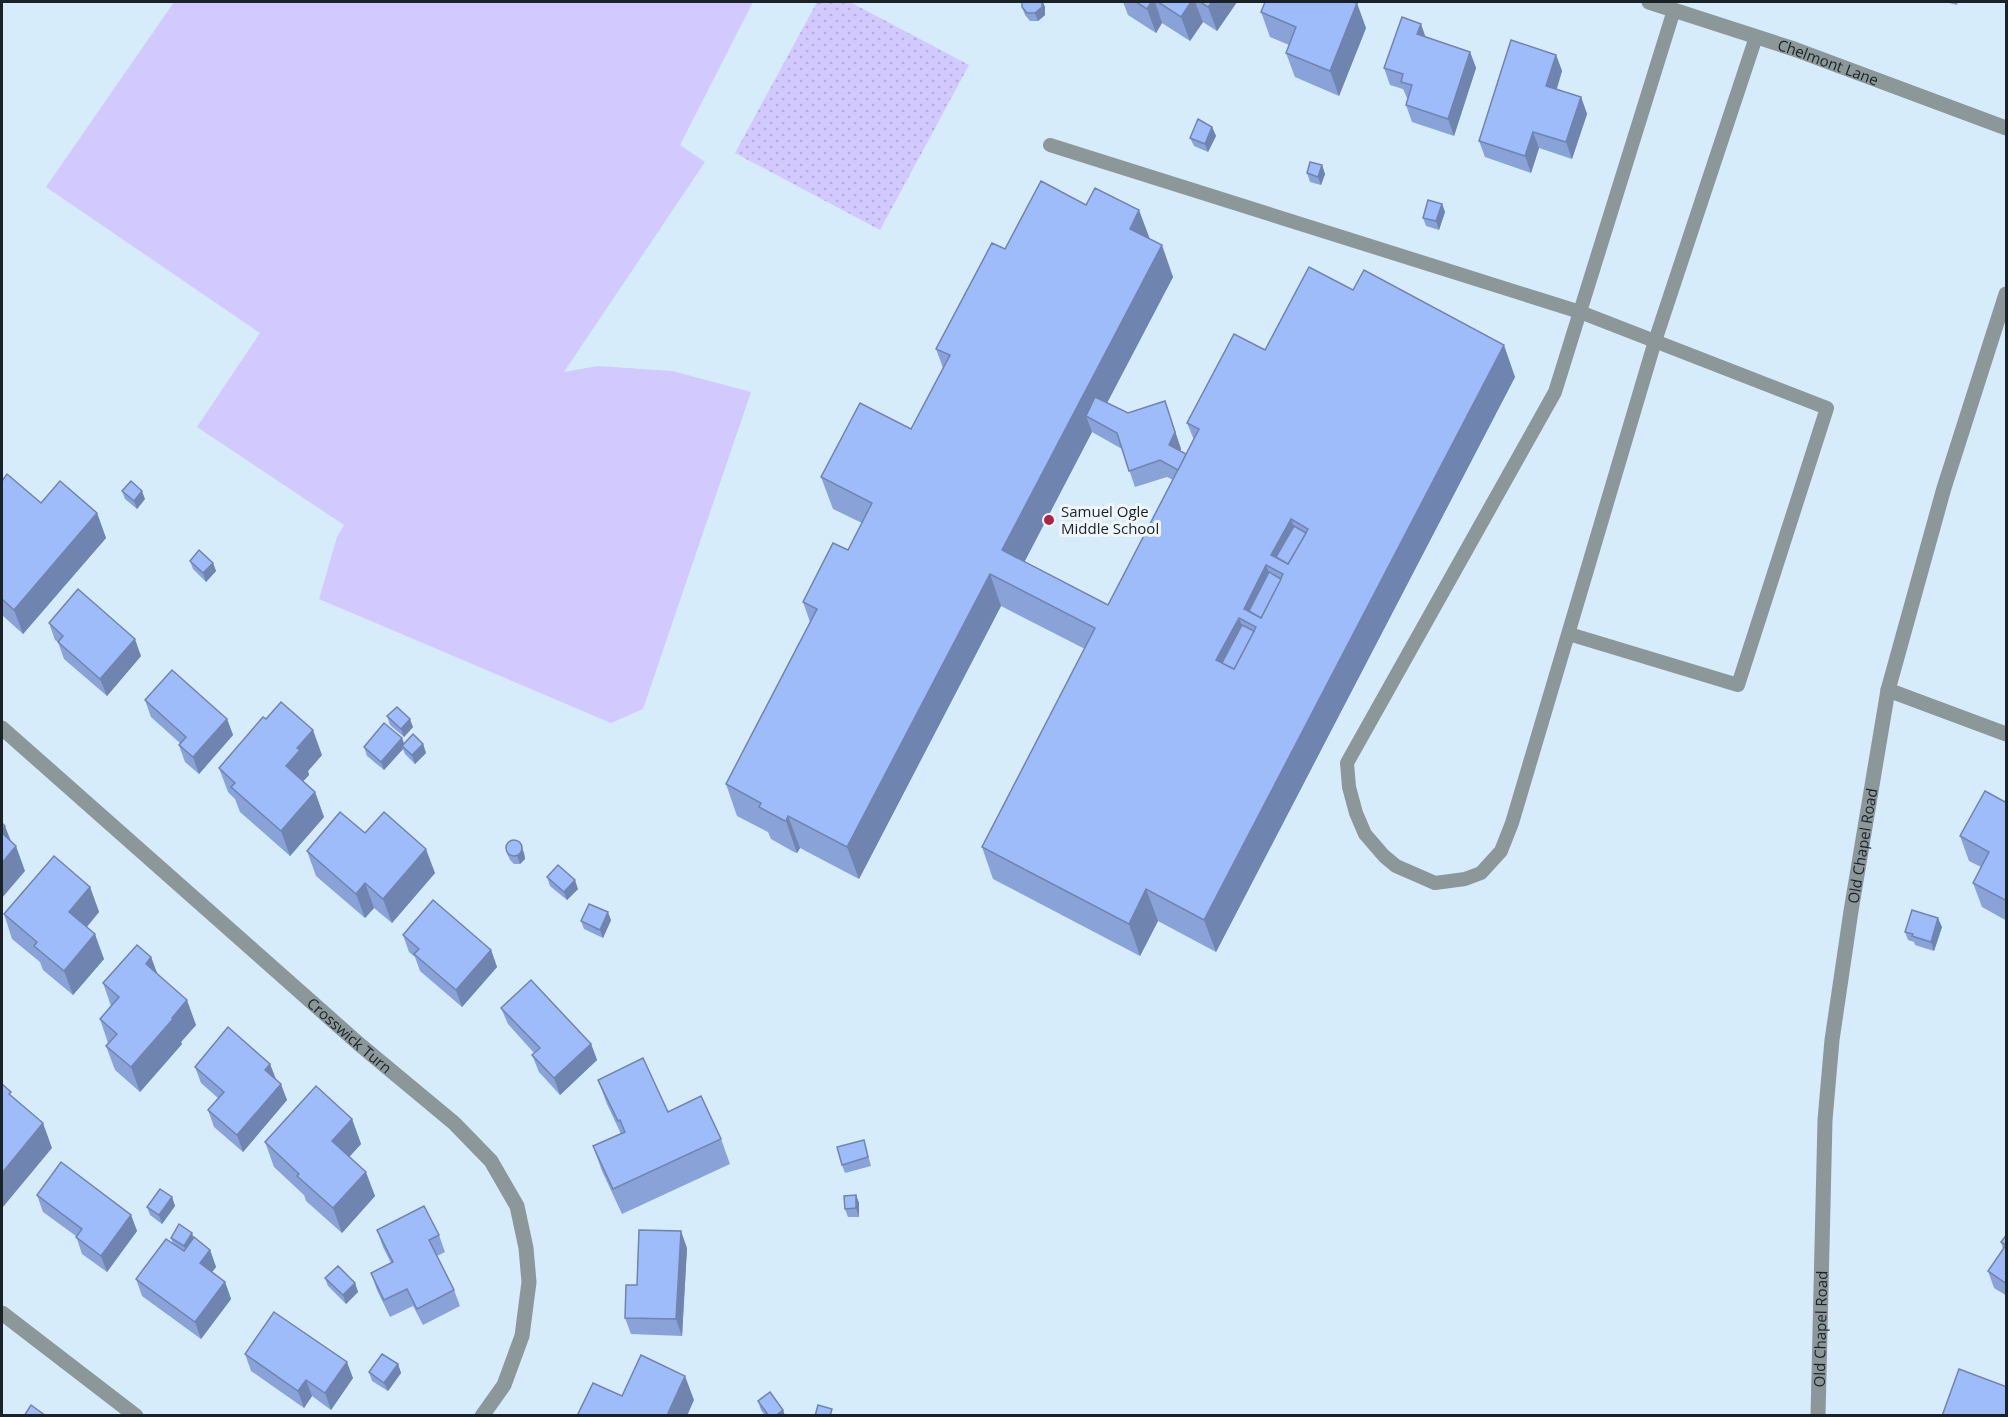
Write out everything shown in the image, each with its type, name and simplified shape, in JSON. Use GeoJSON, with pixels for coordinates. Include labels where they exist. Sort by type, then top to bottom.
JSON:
{"type":"FeatureCollection","features":[{"type":"Feature","properties":{"kind":"street","name":"Chelmont Lane"},"geometry":{"type":"LineString","coordinates":[[1649,2],[1756,37],[2007,128]]}},
{"type":"Feature","properties":{"kind":"street","name":"Old Chapel Road"},"geometry":{"type":"LineString","coordinates":[[1818,1416],[1825,1120],[1832,1040],[1888,690],[1944,488],[2007,294]]}},
{"type":"Feature","properties":{"kind":"street"},"geometry":{"type":"LineString","coordinates":[[1888,690],[2007,734]]}},
{"type":"Feature","properties":{"kind":"street","name":"Crosswick Turn"},"geometry":{"type":"LineString","coordinates":[[2,728],[359,1044],[454,1123],[491,1161],[517,1206],[526,1248],[529,1282],[522,1336],[504,1385],[482,1416]]}},
{"type":"Feature","properties":{"kind":"street"},"geometry":{"type":"LineString","coordinates":[[2,1313],[136,1416]]}},
{"type":"Feature","properties":{"kind":"lane"},"geometry":{"type":"LineString","coordinates":[[1674,10],[1554,392],[1347,763],[1349,787],[1365,834],[1396,866],[1435,884],[1465,879],[1481,873],[1502,851],[1569,634],[1655,341],[1756,37]]}},
{"type":"Feature","properties":{"kind":"lane"},"geometry":{"type":"LineString","coordinates":[[1050,146],[1580,312],[1827,408],[1738,685],[1569,634]]}},
{"type":"Feature","properties":{"kind":"shaded area"},"geometry":{"type":"Polygon","coordinates":[[[174,2],[753,2],[680,145],[705,162],[564,372],[598,366],[672,371],[751,392],[643,709],[611,723],[319,599],[337,537],[344,525],[197,427],[260,333],[46,187],[174,2]]]}},
{"type":"Feature","properties":{"kind":"shaded area"},"geometry":{"type":"Polygon","coordinates":[[[817,2],[850,2],[969,65],[880,230],[735,153],[817,2]]]}},
{"type":"Feature","properties":{"kind":"building"},"geometry":{"type":"Polygon","coordinates":[[[1022,2],[1042,2],[1042,7],[1035,13],[1027,13],[1022,7],[1022,2]]]}},
{"type":"Feature","properties":{"kind":"building"},"geometry":{"type":"Polygon","coordinates":[[[1136,2],[1151,2],[1147,9],[1136,2]]]}},
{"type":"Feature","properties":{"kind":"building"},"geometry":{"type":"Polygon","coordinates":[[[1158,2],[1191,2],[1181,17],[1158,2]]]}},
{"type":"Feature","properties":{"kind":"building"},"geometry":{"type":"Polygon","coordinates":[[[1200,2],[1212,2],[1208,7],[1200,2]]]}},
{"type":"Feature","properties":{"kind":"building"},"geometry":{"type":"Polygon","coordinates":[[[1265,2],[1357,3],[1330,71],[1286,53],[1296,27],[1261,12],[1265,2]]]}},
{"type":"Feature","properties":{"kind":"building"},"geometry":{"type":"Polygon","coordinates":[[[1402,17],[1421,24],[1417,34],[1470,52],[1448,119],[1406,105],[1412,85],[1401,82],[1403,74],[1384,68],[1402,17]]]}},
{"type":"Feature","properties":{"kind":"building"},"geometry":{"type":"Polygon","coordinates":[[[1511,40],[1556,55],[1546,86],[1581,97],[1566,142],[1533,132],[1525,156],[1479,141],[1511,40]]]}},
{"type":"Feature","properties":{"kind":"building"},"geometry":{"type":"Polygon","coordinates":[[[1198,119],[1212,127],[1205,144],[1190,138],[1198,119]]]}},
{"type":"Feature","properties":{"kind":"building"},"geometry":{"type":"Polygon","coordinates":[[[1310,162],[1322,165],[1318,177],[1307,173],[1310,162]]]}},
{"type":"Feature","properties":{"kind":"building"},"geometry":{"type":"Polygon","coordinates":[[[1041,181],[1086,205],[1095,188],[1139,210],[1130,229],[1162,245],[1002,550],[1108,605],[1199,429],[1187,423],[1234,334],[1265,350],[1309,267],[1353,290],[1364,270],[1504,345],[1204,920],[1146,889],[1129,924],[982,847],[1095,628],[990,574],[847,847],[788,816],[786,821],[783,820],[759,807],[761,803],[726,784],[817,609],[803,602],[833,543],[848,550],[872,503],[821,477],[860,403],[911,429],[950,355],[936,349],[992,243],[1005,249],[1041,181]],[[1291,519],[1271,555],[1288,564],[1308,529],[1291,519]],[[1266,565],[1244,609],[1261,618],[1283,574],[1266,565]],[[1239,618],[1216,660],[1234,669],[1256,627],[1239,618]]]}},
{"type":"Feature","properties":{"kind":"building"},"geometry":{"type":"Polygon","coordinates":[[[1428,200],[1442,204],[1436,221],[1423,218],[1428,200]]]}},
{"type":"Feature","properties":{"kind":"building"},"geometry":{"type":"Polygon","coordinates":[[[1095,397],[1128,413],[1165,401],[1175,432],[1169,445],[1186,454],[1178,470],[1160,460],[1129,471],[1117,433],[1086,416],[1095,397]]]}},
{"type":"Feature","properties":{"kind":"building"},"geometry":{"type":"Polygon","coordinates":[[[7,474],[41,503],[60,481],[97,513],[14,610],[2,599],[2,481],[7,474]]]}},
{"type":"Feature","properties":{"kind":"building"},"geometry":{"type":"Polygon","coordinates":[[[131,481],[142,491],[134,501],[122,491],[131,481]]]}},
{"type":"Feature","properties":{"kind":"building"},"geometry":{"type":"Polygon","coordinates":[[[1294,526],[1306,533],[1288,564],[1276,557],[1294,526]]]}},
{"type":"Feature","properties":{"kind":"building"},"geometry":{"type":"Polygon","coordinates":[[[199,550],[213,563],[203,573],[190,561],[199,550]]]}},
{"type":"Feature","properties":{"kind":"building"},"geometry":{"type":"Polygon","coordinates":[[[1269,572],[1281,579],[1261,618],[1249,611],[1269,572]]]}},
{"type":"Feature","properties":{"kind":"building"},"geometry":{"type":"Polygon","coordinates":[[[78,589],[135,639],[100,679],[58,642],[63,636],[49,623],[78,589]]]}},
{"type":"Feature","properties":{"kind":"building"},"geometry":{"type":"Polygon","coordinates":[[[1242,625],[1254,631],[1234,669],[1222,663],[1242,625]]]}},
{"type":"Feature","properties":{"kind":"building"},"geometry":{"type":"Polygon","coordinates":[[[172,670],[227,719],[193,757],[179,745],[186,737],[145,700],[172,670]]]}},
{"type":"Feature","properties":{"kind":"building"},"geometry":{"type":"Polygon","coordinates":[[[281,702],[313,730],[297,748],[300,750],[286,766],[315,792],[281,831],[231,787],[235,783],[219,768],[263,717],[266,719],[281,702]]]}},
{"type":"Feature","properties":{"kind":"building"},"geometry":{"type":"Polygon","coordinates":[[[397,707],[410,719],[401,729],[387,716],[397,707]]]}},
{"type":"Feature","properties":{"kind":"building"},"geometry":{"type":"Polygon","coordinates":[[[384,723],[402,738],[381,762],[364,747],[384,723]]]}},
{"type":"Feature","properties":{"kind":"building"},"geometry":{"type":"Polygon","coordinates":[[[413,734],[423,744],[412,755],[402,746],[413,734]]]}},
{"type":"Feature","properties":{"kind":"building"},"geometry":{"type":"Polygon","coordinates":[[[1985,791],[2007,803],[2007,901],[1973,883],[1989,852],[1960,836],[1985,791]]]}},
{"type":"Feature","properties":{"kind":"building"},"geometry":{"type":"Polygon","coordinates":[[[340,812],[365,833],[384,812],[426,849],[383,899],[365,883],[356,894],[307,851],[340,812]]]}},
{"type":"Feature","properties":{"kind":"building"},"geometry":{"type":"Polygon","coordinates":[[[2,833],[16,846],[2,863],[2,833]]]}},
{"type":"Feature","properties":{"kind":"building"},"geometry":{"type":"Polygon","coordinates":[[[514,840],[522,848],[514,856],[506,848],[514,840]]]}},
{"type":"Feature","properties":{"kind":"building"},"geometry":{"type":"Polygon","coordinates":[[[54,856],[90,887],[69,912],[95,934],[64,971],[34,946],[37,942],[4,914],[54,856]]]}},
{"type":"Feature","properties":{"kind":"building"},"geometry":{"type":"Polygon","coordinates":[[[558,865],[575,880],[564,892],[547,877],[558,865]]]}},
{"type":"Feature","properties":{"kind":"building"},"geometry":{"type":"Polygon","coordinates":[[[433,900],[491,950],[456,990],[414,954],[419,949],[403,935],[433,900]]]}},
{"type":"Feature","properties":{"kind":"building"},"geometry":{"type":"Polygon","coordinates":[[[589,904],[608,912],[600,930],[581,921],[589,904]]]}},
{"type":"Feature","properties":{"kind":"building"},"geometry":{"type":"Polygon","coordinates":[[[1912,910],[1938,918],[1931,942],[1905,932],[1912,910]]]}},
{"type":"Feature","properties":{"kind":"building"},"geometry":{"type":"Polygon","coordinates":[[[137,945],[151,957],[146,964],[187,1000],[131,1067],[106,1046],[117,1034],[100,1019],[119,997],[103,983],[137,945]]]}},
{"type":"Feature","properties":{"kind":"building"},"geometry":{"type":"Polygon","coordinates":[[[531,980],[591,1044],[554,1078],[532,1055],[540,1048],[501,1008],[531,980]]]}},
{"type":"Feature","properties":{"kind":"building"},"geometry":{"type":"Polygon","coordinates":[[[228,1027],[270,1064],[265,1070],[281,1084],[237,1135],[208,1110],[224,1092],[195,1067],[228,1027]]]}},
{"type":"Feature","properties":{"kind":"building"},"geometry":{"type":"Polygon","coordinates":[[[643,1058],[668,1112],[701,1096],[721,1139],[613,1189],[593,1146],[625,1132],[598,1080],[643,1058]]]}},
{"type":"Feature","properties":{"kind":"building"},"geometry":{"type":"Polygon","coordinates":[[[2,1084],[11,1092],[9,1094],[43,1123],[2,1173],[2,1084]]]}},
{"type":"Feature","properties":{"kind":"building"},"geometry":{"type":"Polygon","coordinates":[[[316,1086],[352,1119],[332,1141],[366,1172],[333,1208],[297,1176],[299,1174],[265,1142],[316,1086]]]}},
{"type":"Feature","properties":{"kind":"building"},"geometry":{"type":"Polygon","coordinates":[[[864,1140],[868,1157],[842,1165],[837,1147],[864,1140]]]}},
{"type":"Feature","properties":{"kind":"building"},"geometry":{"type":"Polygon","coordinates":[[[61,1162],[131,1215],[101,1256],[76,1237],[82,1229],[37,1195],[61,1162]]]}},
{"type":"Feature","properties":{"kind":"building"},"geometry":{"type":"Polygon","coordinates":[[[160,1189],[172,1197],[159,1215],[147,1207],[160,1189]]]}},
{"type":"Feature","properties":{"kind":"building"},"geometry":{"type":"Polygon","coordinates":[[[856,1195],[856,1208],[845,1209],[844,1196],[856,1195]]]}},
{"type":"Feature","properties":{"kind":"building"},"geometry":{"type":"Polygon","coordinates":[[[424,1206],[439,1235],[429,1240],[454,1290],[417,1309],[407,1289],[384,1300],[371,1273],[393,1262],[377,1230],[424,1206]]]}},
{"type":"Feature","properties":{"kind":"building"},"geometry":{"type":"Polygon","coordinates":[[[179,1224],[192,1233],[184,1246],[171,1238],[179,1224]]]}},
{"type":"Feature","properties":{"kind":"building"},"geometry":{"type":"Polygon","coordinates":[[[639,1230],[681,1231],[676,1319],[625,1318],[626,1285],[637,1285],[639,1230]]]}},
{"type":"Feature","properties":{"kind":"building"},"geometry":{"type":"Polygon","coordinates":[[[2007,1234],[2007,1284],[1988,1271],[2006,1245],[2001,1242],[2007,1234]]]}},
{"type":"Feature","properties":{"kind":"building"},"geometry":{"type":"Polygon","coordinates":[[[194,1237],[210,1250],[200,1263],[225,1282],[195,1322],[136,1279],[166,1239],[184,1251],[194,1237]]]}},
{"type":"Feature","properties":{"kind":"building"},"geometry":{"type":"Polygon","coordinates":[[[338,1266],[355,1283],[343,1295],[325,1278],[338,1266]]]}},
{"type":"Feature","properties":{"kind":"building"},"geometry":{"type":"Polygon","coordinates":[[[274,1312],[347,1362],[325,1393],[306,1380],[298,1391],[245,1354],[274,1312]]]}},
{"type":"Feature","properties":{"kind":"building"},"geometry":{"type":"Polygon","coordinates":[[[382,1354],[398,1364],[384,1383],[369,1372],[382,1354]]]}},
{"type":"Feature","properties":{"kind":"building"},"geometry":{"type":"Polygon","coordinates":[[[641,1355],[685,1376],[668,1413],[669,1416],[577,1416],[593,1383],[622,1396],[641,1355]]]}},
{"type":"Feature","properties":{"kind":"building"},"geometry":{"type":"Polygon","coordinates":[[[1959,1369],[2007,1387],[2007,1416],[1942,1416],[1959,1369]]]}},
{"type":"Feature","properties":{"kind":"building"},"geometry":{"type":"Polygon","coordinates":[[[770,1392],[783,1410],[775,1416],[769,1416],[758,1401],[770,1392]]]}},
{"type":"Feature","properties":{"kind":"building"},"geometry":{"type":"Polygon","coordinates":[[[31,1405],[46,1416],[24,1416],[31,1405]]]}},
{"type":"Feature","properties":{"kind":"building"},"geometry":{"type":"Polygon","coordinates":[[[818,1405],[832,1409],[830,1416],[815,1416],[818,1405]]]}},
{"type":"Feature","properties":{"kind":"place","name":"Samuel Ogle Middle School"},"geometry":{"type":"Point","coordinates":[1049,520]}}]}
